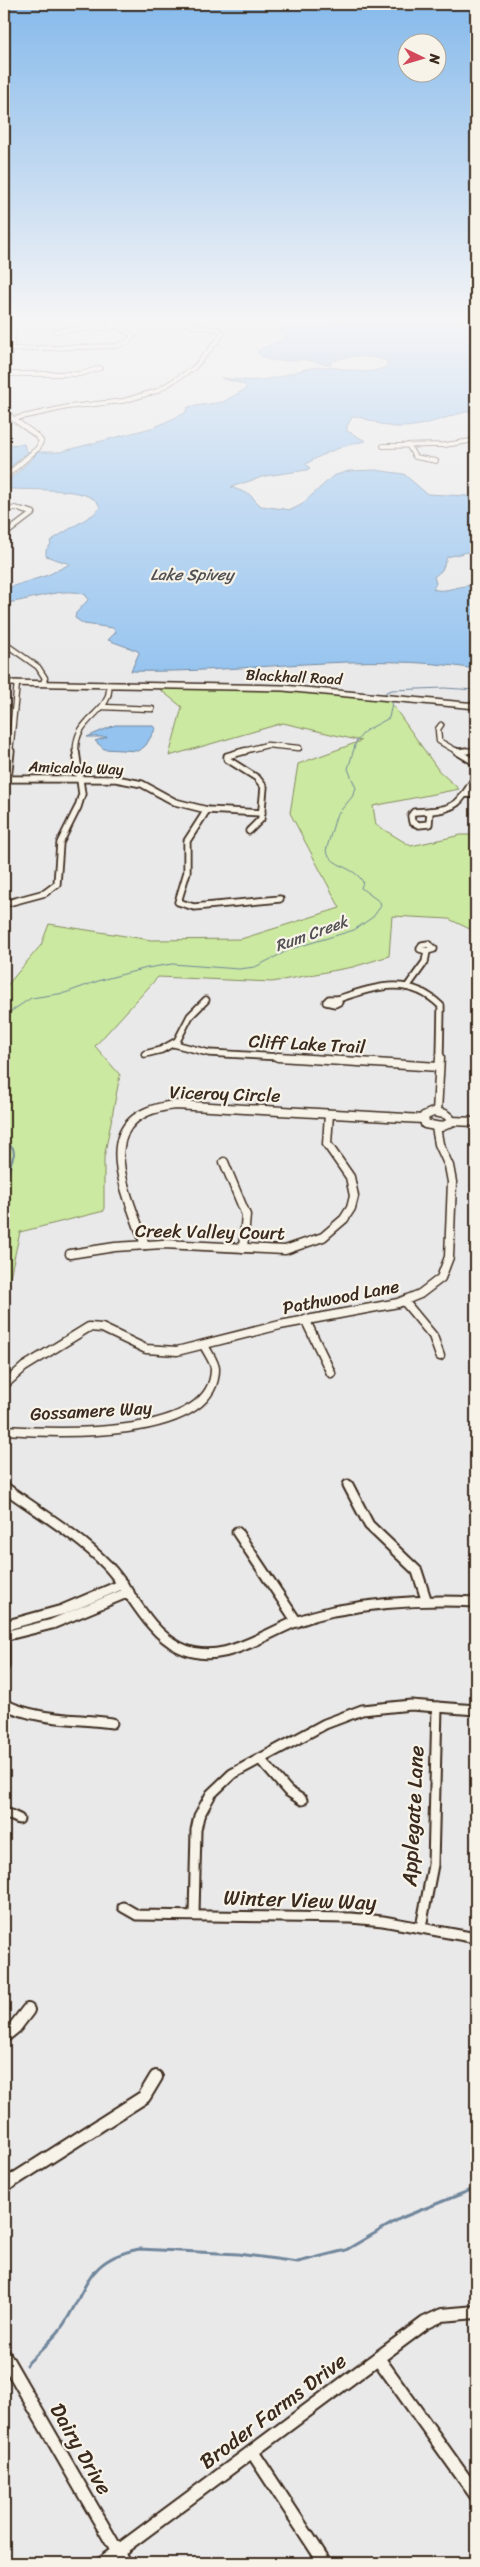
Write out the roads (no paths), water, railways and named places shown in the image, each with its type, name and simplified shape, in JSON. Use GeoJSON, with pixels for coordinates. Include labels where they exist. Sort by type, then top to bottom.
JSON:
{"type":"FeatureCollection","features":[{"type":"Feature","properties":{"kind":"street"},"geometry":{"type":"LineString","coordinates":[[4,478],[33,454],[41,441]]}},
{"type":"Feature","properties":{"kind":"street"},"geometry":{"type":"LineString","coordinates":[[383,446],[460,443],[472,441]]}},
{"type":"Feature","properties":{"kind":"street"},"geometry":{"type":"LineString","coordinates":[[460,443],[476,445]]}},
{"type":"Feature","properties":{"kind":"street"},"geometry":{"type":"LineString","coordinates":[[408,445],[415,457],[436,461]]}},
{"type":"Feature","properties":{"kind":"street"},"geometry":{"type":"LineString","coordinates":[[4,511],[15,508],[33,513],[4,535]]}},
{"type":"Feature","properties":{"kind":"street"},"geometry":{"type":"LineString","coordinates":[[4,643],[14,653],[39,667],[45,678],[43,683]]}},
{"type":"Feature","properties":{"kind":"street","name":"Blackhall Road"},"geometry":{"type":"LineString","coordinates":[[4,682],[303,689],[476,706]]}},
{"type":"Feature","properties":{"kind":"street"},"geometry":{"type":"LineString","coordinates":[[6,779],[16,683]]}},
{"type":"Feature","properties":{"kind":"street"},"geometry":{"type":"LineString","coordinates":[[4,904],[44,894],[57,884],[61,867],[59,843],[77,810],[83,793],[75,757],[80,730],[85,720],[102,707],[110,696],[109,684]]}},
{"type":"Feature","properties":{"kind":"street"},"geometry":{"type":"LineString","coordinates":[[102,707],[152,709]]}},
{"type":"Feature","properties":{"kind":"street"},"geometry":{"type":"LineString","coordinates":[[442,724],[438,729],[439,741],[476,762]]}},
{"type":"Feature","properties":{"kind":"street"},"geometry":{"type":"LineString","coordinates":[[249,831],[260,821],[264,787],[257,778],[227,759],[227,756],[267,745],[299,748]]}},
{"type":"Feature","properties":{"kind":"street"},"geometry":{"type":"LineString","coordinates":[[459,752],[476,750]]}},
{"type":"Feature","properties":{"kind":"street"},"geometry":{"type":"LineString","coordinates":[[430,811],[457,805],[463,800],[476,776]]}},
{"type":"Feature","properties":{"kind":"street","name":"Amicalola Way"},"geometry":{"type":"LineString","coordinates":[[6,779],[80,777],[116,779],[142,784],[175,802],[207,810],[262,813]]}},
{"type":"Feature","properties":{"kind":"street"},"geometry":{"type":"LineString","coordinates":[[466,794],[476,795]]}},
{"type":"Feature","properties":{"kind":"street"},"geometry":{"type":"LineString","coordinates":[[180,904],[178,902],[187,872],[186,841],[207,810]]}},
{"type":"Feature","properties":{"kind":"street"},"geometry":{"type":"LineString","coordinates":[[172,907],[180,904],[194,907],[280,899]]}},
{"type":"Feature","properties":{"kind":"street"},"geometry":{"type":"LineString","coordinates":[[407,987],[425,962],[427,951]]}},
{"type":"Feature","properties":{"kind":"street"},"geometry":{"type":"LineString","coordinates":[[338,999],[376,986],[407,987],[429,995],[442,1009],[437,1112]]}},
{"type":"Feature","properties":{"kind":"street"},"geometry":{"type":"LineString","coordinates":[[145,1054],[174,1044],[182,1036],[190,1016],[206,1000]]}},
{"type":"Feature","properties":{"kind":"street","name":"Cliff Lake Trail"},"geometry":{"type":"LineString","coordinates":[[174,1044],[209,1053],[439,1067]]}},
{"type":"Feature","properties":{"kind":"street","name":"Viceroy Circle"},"geometry":{"type":"LineString","coordinates":[[145,1245],[119,1166],[123,1132],[134,1118],[153,1109],[175,1105],[423,1119]]}},
{"type":"Feature","properties":{"kind":"street"},"geometry":{"type":"LineString","coordinates":[[450,1121],[448,1116],[437,1112],[426,1114],[423,1119],[425,1124],[436,1127],[444,1126],[450,1121],[476,1122]]}},
{"type":"Feature","properties":{"kind":"street","name":"Creek Valley Court"},"geometry":{"type":"LineString","coordinates":[[70,1254],[115,1247],[172,1244],[275,1250],[297,1247],[331,1231],[347,1215],[353,1202],[354,1190],[349,1175],[326,1144],[329,1114]]}},
{"type":"Feature","properties":{"kind":"street","name":"Pathwood Lane"},"geometry":{"type":"LineString","coordinates":[[4,1385],[29,1364],[84,1329],[94,1326],[138,1347],[150,1350],[177,1351],[305,1320],[404,1301],[420,1294],[434,1285],[443,1274],[449,1261],[453,1185],[449,1166],[438,1144],[436,1127]]}},
{"type":"Feature","properties":{"kind":"street"},"geometry":{"type":"LineString","coordinates":[[224,1162],[246,1215],[243,1248]]}},
{"type":"Feature","properties":{"kind":"street"},"geometry":{"type":"LineString","coordinates":[[404,1301],[433,1336],[440,1356]]}},
{"type":"Feature","properties":{"kind":"street"},"geometry":{"type":"LineString","coordinates":[[305,1320],[332,1373]]}},
{"type":"Feature","properties":{"kind":"street","name":"Gossamere Way"},"geometry":{"type":"LineString","coordinates":[[4,1430],[43,1433],[136,1428],[168,1420],[199,1402],[211,1389],[215,1368],[204,1345]]}},
{"type":"Feature","properties":{"kind":"street"},"geometry":{"type":"LineString","coordinates":[[348,1485],[369,1525],[417,1571],[422,1580],[426,1599]]}},
{"type":"Feature","properties":{"kind":"street"},"geometry":{"type":"LineString","coordinates":[[4,1487],[88,1547],[130,1592],[169,1641],[178,1647],[195,1652],[216,1654],[228,1652],[297,1622],[353,1607],[426,1599],[476,1602]]}},
{"type":"Feature","properties":{"kind":"street"},"geometry":{"type":"LineString","coordinates":[[237,1532],[297,1622]]}},
{"type":"Feature","properties":{"kind":"street"},"geometry":{"type":"LineString","coordinates":[[4,1626],[62,1610],[123,1584]]}},
{"type":"Feature","properties":{"kind":"street"},"geometry":{"type":"LineString","coordinates":[[4,1636],[69,1618],[130,1592]]}},
{"type":"Feature","properties":{"kind":"street"},"geometry":{"type":"LineString","coordinates":[[62,1610],[69,1618]]}},
{"type":"Feature","properties":{"kind":"street"},"geometry":{"type":"LineString","coordinates":[[4,1645],[4,1666]]}},
{"type":"Feature","properties":{"kind":"street"},"geometry":{"type":"LineString","coordinates":[[4,1704],[22,1713],[38,1716],[112,1723]]}},
{"type":"Feature","properties":{"kind":"street"},"geometry":{"type":"LineString","coordinates":[[194,1916],[196,1830],[202,1808],[211,1794],[224,1781],[325,1724],[349,1714],[394,1706],[476,1710]]}},
{"type":"Feature","properties":{"kind":"street","name":"Applegate Lane"},"geometry":{"type":"LineString","coordinates":[[421,1927],[432,1865],[437,1707]]}},
{"type":"Feature","properties":{"kind":"street"},"geometry":{"type":"LineString","coordinates":[[260,1759],[288,1791],[302,1800]]}},
{"type":"Feature","properties":{"kind":"street"},"geometry":{"type":"LineString","coordinates":[[4,1812],[19,1819]]}},
{"type":"Feature","properties":{"kind":"street","name":"Winter View Way"},"geometry":{"type":"LineString","coordinates":[[123,1907],[137,1915],[351,1918],[421,1927],[476,1938]]}},
{"type":"Feature","properties":{"kind":"street"},"geometry":{"type":"LineString","coordinates":[[4,2036],[15,2027],[28,2010]]}},
{"type":"Feature","properties":{"kind":"street"},"geometry":{"type":"LineString","coordinates":[[4,2186],[144,2097],[156,2077]]}},
{"type":"Feature","properties":{"kind":"street","name":"Broder Farms Drive"},"geometry":{"type":"LineString","coordinates":[[102,2563],[121,2558],[253,2452],[425,2322],[442,2315],[476,2312]]}},
{"type":"Feature","properties":{"kind":"street","name":"Dairy Drive"},"geometry":{"type":"LineString","coordinates":[[4,2354],[121,2558]]}},
{"type":"Feature","properties":{"kind":"street"},"geometry":{"type":"LineString","coordinates":[[378,2358],[476,2495]]}},
{"type":"Feature","properties":{"kind":"street"},"geometry":{"type":"LineString","coordinates":[[253,2452],[325,2563]]}},
{"type":"Feature","properties":{"kind":"water","name":"Lake Spivey"},"geometry":{"type":"Polygon","coordinates":[[[103,441],[366,441],[321,456],[306,464],[310,468],[307,470],[265,476],[231,487],[249,494],[261,506],[291,510],[301,505],[333,476],[349,471],[375,470],[404,474],[427,494],[468,496],[470,502],[476,503],[476,550],[447,557],[442,570],[434,577],[436,583],[433,589],[443,590],[471,585],[476,586],[476,669],[433,664],[347,662],[174,671],[131,671],[139,653],[138,651],[108,640],[116,632],[113,628],[84,624],[75,618],[76,613],[88,600],[86,595],[77,592],[57,593],[4,603],[4,589],[48,575],[70,564],[46,556],[46,550],[51,544],[50,541],[94,514],[100,507],[95,500],[85,495],[71,492],[4,488],[7,482],[35,456],[24,455],[4,473],[4,445],[24,444],[26,451],[30,452],[60,452],[103,441]]]}},
{"type":"Feature","properties":{"kind":"water"},"geometry":{"type":"Polygon","coordinates":[[[115,725],[151,725],[156,728],[146,745],[139,751],[104,749],[95,741],[107,737],[87,737],[115,725]]]}},
{"type":"Feature","properties":{"kind":"waterway","name":"Rum Creek"},"geometry":{"type":"LineString","coordinates":[[384,696],[386,692],[392,690],[444,688],[476,690]]}},
{"type":"Feature","properties":{"kind":"waterway","name":"Rum Creek"},"geometry":{"type":"LineString","coordinates":[[4,1016],[31,998],[65,993],[101,980],[147,968],[172,964],[239,969],[255,967],[291,949],[354,930],[373,917],[381,906],[380,902],[361,888],[363,882],[359,877],[333,861],[326,851],[336,816],[352,797],[356,788],[348,769],[356,742],[365,731],[389,718],[392,703],[386,700]]}},
{"type":"Feature","properties":{"kind":"waterway","name":"Rum Creek"},"geometry":{"type":"LineString","coordinates":[[4,1142],[13,1148],[14,1154],[4,1185]]}},
{"type":"Feature","properties":{"kind":"waterway"},"geometry":{"type":"LineString","coordinates":[[26,2365],[59,2331],[96,2270],[120,2254],[139,2249],[238,2254],[298,2262],[346,2250],[401,2218],[476,2188]]}}]}
